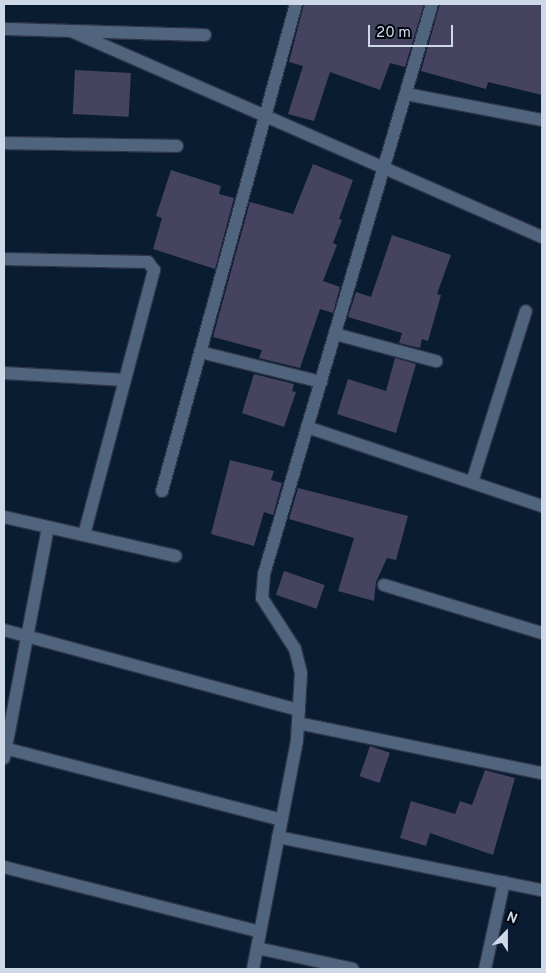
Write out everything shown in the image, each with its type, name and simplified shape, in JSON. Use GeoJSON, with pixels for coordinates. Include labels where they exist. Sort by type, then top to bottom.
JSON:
{"type":"FeatureCollection","features":[{"type":"Feature","properties":{"kind":"street"},"geometry":{"type":"LineString","coordinates":[[162,491],[296,4]]}},
{"type":"Feature","properties":{"kind":"street"},"geometry":{"type":"LineString","coordinates":[[253,969],[282,820],[299,716],[301,673],[295,648],[262,598],[264,574],[432,4]]}},
{"type":"Feature","properties":{"kind":"street"},"geometry":{"type":"LineString","coordinates":[[4,29],[205,35]]}},
{"type":"Feature","properties":{"kind":"street"},"geometry":{"type":"LineString","coordinates":[[71,31],[542,237]]}},
{"type":"Feature","properties":{"kind":"street"},"geometry":{"type":"LineString","coordinates":[[406,94],[542,120]]}},
{"type":"Feature","properties":{"kind":"street"},"geometry":{"type":"LineString","coordinates":[[4,143],[177,146]]}},
{"type":"Feature","properties":{"kind":"street"},"geometry":{"type":"LineString","coordinates":[[4,259],[152,264],[154,270],[84,535]]}},
{"type":"Feature","properties":{"kind":"street"},"geometry":{"type":"LineString","coordinates":[[472,482],[526,311]]}},
{"type":"Feature","properties":{"kind":"street"},"geometry":{"type":"LineString","coordinates":[[335,334],[436,361]]}},
{"type":"Feature","properties":{"kind":"street"},"geometry":{"type":"LineString","coordinates":[[200,352],[321,382]]}},
{"type":"Feature","properties":{"kind":"street"},"geometry":{"type":"LineString","coordinates":[[4,372],[125,380]]}},
{"type":"Feature","properties":{"kind":"street"},"geometry":{"type":"LineString","coordinates":[[307,427],[542,506]]}},
{"type":"Feature","properties":{"kind":"street"},"geometry":{"type":"LineString","coordinates":[[4,517],[176,556]]}},
{"type":"Feature","properties":{"kind":"street"},"geometry":{"type":"LineString","coordinates":[[48,527],[4,752],[282,820]]}},
{"type":"Feature","properties":{"kind":"street"},"geometry":{"type":"LineString","coordinates":[[384,584],[542,633]]}},
{"type":"Feature","properties":{"kind":"street"},"geometry":{"type":"LineString","coordinates":[[4,630],[27,635],[299,716],[542,773]]}},
{"type":"Feature","properties":{"kind":"street"},"geometry":{"type":"LineString","coordinates":[[278,837],[542,890]]}},
{"type":"Feature","properties":{"kind":"street"},"geometry":{"type":"LineString","coordinates":[[4,867],[260,932]]}},
{"type":"Feature","properties":{"kind":"street"},"geometry":{"type":"LineString","coordinates":[[485,969],[504,882]]}},
{"type":"Feature","properties":{"kind":"street"},"geometry":{"type":"LineString","coordinates":[[257,948],[353,969]]}},
{"type":"Feature","properties":{"kind":"building"},"geometry":{"type":"Polygon","coordinates":[[[304,4],[424,4],[405,67],[390,63],[380,90],[330,72],[314,121],[288,114],[303,66],[289,62],[304,4]]]}},
{"type":"Feature","properties":{"kind":"building"},"geometry":{"type":"Polygon","coordinates":[[[440,4],[542,4],[542,95],[488,82],[486,89],[421,71],[440,4]]]}},
{"type":"Feature","properties":{"kind":"building"},"geometry":{"type":"Polygon","coordinates":[[[75,70],[131,73],[129,117],[73,114],[75,70]]]}},
{"type":"Feature","properties":{"kind":"building"},"geometry":{"type":"Polygon","coordinates":[[[313,164],[353,180],[339,219],[342,220],[333,243],[337,245],[323,281],[340,287],[333,313],[320,309],[300,368],[259,358],[262,350],[213,337],[250,202],[293,214],[313,164]]]}},
{"type":"Feature","properties":{"kind":"building"},"geometry":{"type":"Polygon","coordinates":[[[171,170],[221,186],[219,194],[234,198],[215,269],[153,249],[162,218],[156,216],[171,170]]]}},
{"type":"Feature","properties":{"kind":"building"},"geometry":{"type":"Polygon","coordinates":[[[392,235],[451,255],[437,294],[441,295],[428,341],[422,339],[420,348],[399,343],[402,333],[348,317],[356,292],[371,297],[392,235]]]}},
{"type":"Feature","properties":{"kind":"building"},"geometry":{"type":"Polygon","coordinates":[[[395,358],[416,364],[396,433],[337,414],[348,379],[386,391],[395,358]]]}},
{"type":"Feature","properties":{"kind":"building"},"geometry":{"type":"Polygon","coordinates":[[[254,374],[294,384],[292,391],[296,392],[284,427],[242,413],[254,374]]]}},
{"type":"Feature","properties":{"kind":"building"},"geometry":{"type":"Polygon","coordinates":[[[230,460],[274,471],[271,480],[282,483],[273,515],[264,512],[254,546],[211,534],[230,460]]]}},
{"type":"Feature","properties":{"kind":"building"},"geometry":{"type":"Polygon","coordinates":[[[298,488],[408,516],[396,560],[387,558],[376,582],[374,601],[338,591],[354,538],[289,519],[298,488]]]}},
{"type":"Feature","properties":{"kind":"building"},"geometry":{"type":"Polygon","coordinates":[[[284,571],[325,585],[317,609],[276,595],[284,571]]]}},
{"type":"Feature","properties":{"kind":"building"},"geometry":{"type":"Polygon","coordinates":[[[370,746],[390,753],[379,783],[360,776],[370,746]]]}},
{"type":"Feature","properties":{"kind":"building"},"geometry":{"type":"Polygon","coordinates":[[[485,770],[515,778],[493,855],[430,833],[426,846],[400,838],[411,801],[455,814],[460,801],[472,805],[485,770]]]}}]}
